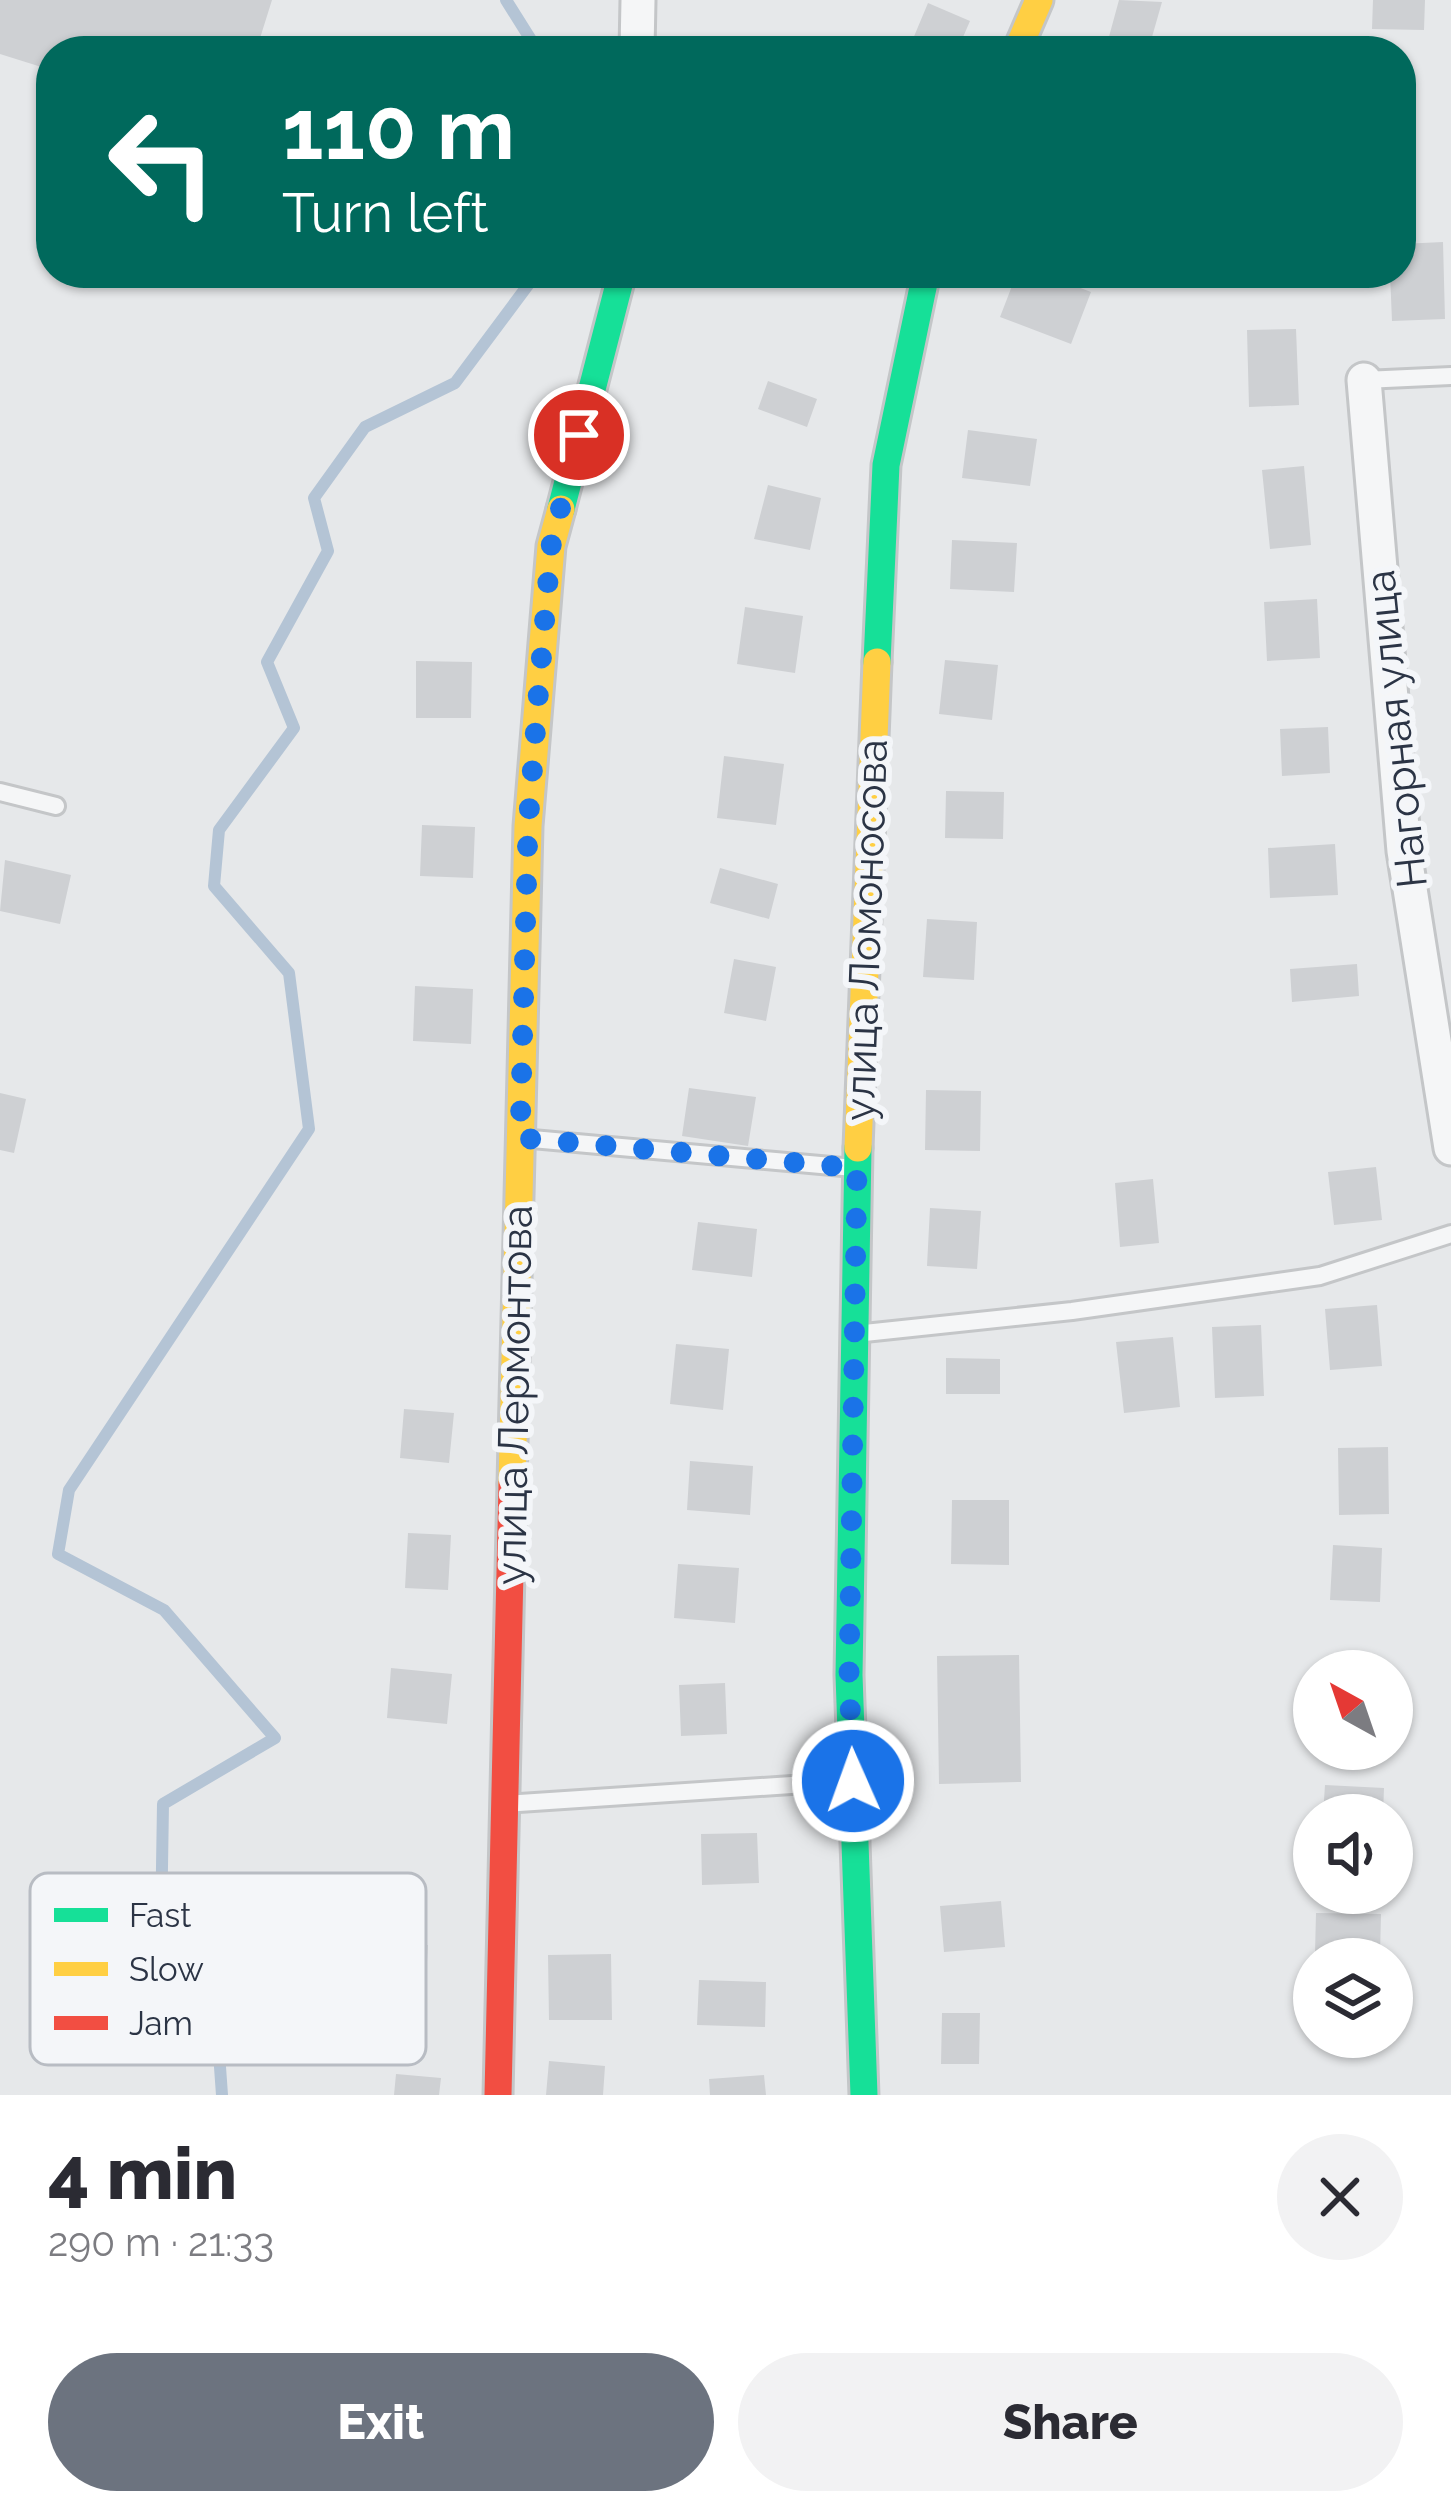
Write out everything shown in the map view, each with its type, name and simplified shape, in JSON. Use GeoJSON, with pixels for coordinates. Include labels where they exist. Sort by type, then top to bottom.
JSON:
{"type":"FeatureCollection","features":[{"type":"Feature","properties":{"kind":"main road"},"geometry":{"type":"LineString","coordinates":[[1023,36],[1039,0]]}},
{"type":"Feature","properties":{"kind":"main road","name":"улица Лермонтова"},"geometry":{"type":"LineString","coordinates":[[498,2095],[528,826],[551,546],[618,288]]}},
{"type":"Feature","properties":{"kind":"main road","name":"улица Ломоносова"},"geometry":{"type":"LineString","coordinates":[[864,2095],[849,1675],[860,1030],[886,465],[923,288]]}},
{"type":"Feature","properties":{"kind":"street"},"geometry":{"type":"LineString","coordinates":[[637,36],[638,0]]}},
{"type":"Feature","properties":{"kind":"street","name":"Нагорная улица"},"geometry":{"type":"LineString","coordinates":[[1364,380],[1404,851],[1451,1148]]}},
{"type":"Feature","properties":{"kind":"lane"},"geometry":{"type":"LineString","coordinates":[[1364,380],[1451,376]]}},
{"type":"Feature","properties":{"kind":"lane"},"geometry":{"type":"LineString","coordinates":[[0,792],[56,806]]}},
{"type":"Feature","properties":{"kind":"lane"},"geometry":{"type":"LineString","coordinates":[[520,1138],[857,1168]]}},
{"type":"Feature","properties":{"kind":"lane"},"geometry":{"type":"LineString","coordinates":[[854,1334],[1072,1311],[1320,1276],[1451,1234]]}},
{"type":"Feature","properties":{"kind":"lane"},"geometry":{"type":"LineString","coordinates":[[505,1804],[853,1781]]}},
{"type":"Feature","properties":{"kind":"building"},"geometry":{"type":"Polygon","coordinates":[[[0,0],[272,0],[261,36],[36,36],[36,65],[0,54],[0,0]]]}},
{"type":"Feature","properties":{"kind":"building"},"geometry":{"type":"Polygon","coordinates":[[[1119,0],[1162,2],[1152,36],[1109,36],[1119,0]]]}},
{"type":"Feature","properties":{"kind":"building"},"geometry":{"type":"Polygon","coordinates":[[[1373,0],[1425,0],[1424,30],[1372,29],[1373,0]]]}},
{"type":"Feature","properties":{"kind":"building"},"geometry":{"type":"Polygon","coordinates":[[[928,3],[970,21],[964,36],[914,36],[928,3]]]}},
{"type":"Feature","properties":{"kind":"building"},"geometry":{"type":"Polygon","coordinates":[[[1443,242],[1445,319],[1392,321],[1391,288],[1416,288],[1416,243],[1443,242]]]}},
{"type":"Feature","properties":{"kind":"building"},"geometry":{"type":"Polygon","coordinates":[[[1011,288],[1091,292],[1071,344],[1000,317],[1011,288]]]}},
{"type":"Feature","properties":{"kind":"building"},"geometry":{"type":"Polygon","coordinates":[[[1296,329],[1299,405],[1249,407],[1247,330],[1296,329]]]}},
{"type":"Feature","properties":{"kind":"building"},"geometry":{"type":"Polygon","coordinates":[[[768,381],[817,399],[807,427],[758,409],[768,381]]]}},
{"type":"Feature","properties":{"kind":"building"},"geometry":{"type":"Polygon","coordinates":[[[968,430],[1037,439],[1030,486],[962,478],[968,430]]]}},
{"type":"Feature","properties":{"kind":"building"},"geometry":{"type":"Polygon","coordinates":[[[1304,466],[1311,545],[1270,549],[1262,470],[1304,466]]]}},
{"type":"Feature","properties":{"kind":"building"},"geometry":{"type":"Polygon","coordinates":[[[768,485],[821,498],[810,550],[754,539],[768,485]]]}},
{"type":"Feature","properties":{"kind":"building"},"geometry":{"type":"Polygon","coordinates":[[[952,540],[1017,543],[1014,592],[950,589],[952,540]]]}},
{"type":"Feature","properties":{"kind":"building"},"geometry":{"type":"Polygon","coordinates":[[[1317,599],[1320,658],[1267,661],[1264,602],[1317,599]]]}},
{"type":"Feature","properties":{"kind":"building"},"geometry":{"type":"Polygon","coordinates":[[[745,607],[803,616],[795,673],[737,664],[745,607]]]}},
{"type":"Feature","properties":{"kind":"building"},"geometry":{"type":"Polygon","coordinates":[[[945,660],[998,665],[992,720],[939,714],[945,660]]]}},
{"type":"Feature","properties":{"kind":"building"},"geometry":{"type":"Polygon","coordinates":[[[416,661],[472,662],[471,718],[416,718],[416,661]]]}},
{"type":"Feature","properties":{"kind":"building"},"geometry":{"type":"Polygon","coordinates":[[[1328,727],[1330,773],[1282,776],[1280,729],[1328,727]]]}},
{"type":"Feature","properties":{"kind":"building"},"geometry":{"type":"Polygon","coordinates":[[[724,756],[784,764],[776,825],[717,818],[724,756]]]}},
{"type":"Feature","properties":{"kind":"building"},"geometry":{"type":"Polygon","coordinates":[[[946,791],[1004,792],[1003,839],[945,838],[946,791]]]}},
{"type":"Feature","properties":{"kind":"building"},"geometry":{"type":"Polygon","coordinates":[[[422,825],[475,827],[473,878],[420,876],[422,825]]]}},
{"type":"Feature","properties":{"kind":"building"},"geometry":{"type":"Polygon","coordinates":[[[1335,844],[1338,895],[1270,898],[1268,848],[1335,844]]]}},
{"type":"Feature","properties":{"kind":"building"},"geometry":{"type":"Polygon","coordinates":[[[5,860],[71,875],[60,924],[0,911],[5,860]]]}},
{"type":"Feature","properties":{"kind":"building"},"geometry":{"type":"Polygon","coordinates":[[[720,868],[778,884],[769,919],[710,903],[720,868]]]}},
{"type":"Feature","properties":{"kind":"building"},"geometry":{"type":"Polygon","coordinates":[[[927,919],[977,922],[974,980],[923,977],[927,919]]]}},
{"type":"Feature","properties":{"kind":"building"},"geometry":{"type":"Polygon","coordinates":[[[734,959],[776,967],[766,1021],[724,1013],[734,959]]]}},
{"type":"Feature","properties":{"kind":"building"},"geometry":{"type":"Polygon","coordinates":[[[1357,964],[1359,996],[1292,1002],[1290,969],[1357,964]]]}},
{"type":"Feature","properties":{"kind":"building"},"geometry":{"type":"Polygon","coordinates":[[[415,986],[473,989],[471,1044],[413,1041],[415,986]]]}},
{"type":"Feature","properties":{"kind":"building"},"geometry":{"type":"Polygon","coordinates":[[[689,1088],[756,1097],[748,1146],[682,1136],[689,1088]]]}},
{"type":"Feature","properties":{"kind":"building"},"geometry":{"type":"Polygon","coordinates":[[[926,1090],[981,1091],[980,1151],[925,1150],[926,1090]]]}},
{"type":"Feature","properties":{"kind":"building"},"geometry":{"type":"Polygon","coordinates":[[[0,1093],[26,1099],[14,1153],[0,1150],[0,1093]]]}},
{"type":"Feature","properties":{"kind":"building"},"geometry":{"type":"Polygon","coordinates":[[[1376,1167],[1382,1220],[1334,1225],[1328,1172],[1376,1167]]]}},
{"type":"Feature","properties":{"kind":"building"},"geometry":{"type":"Polygon","coordinates":[[[1153,1179],[1159,1243],[1120,1247],[1115,1183],[1153,1179]]]}},
{"type":"Feature","properties":{"kind":"building"},"geometry":{"type":"Polygon","coordinates":[[[930,1208],[981,1211],[977,1269],[927,1266],[930,1208]]]}},
{"type":"Feature","properties":{"kind":"building"},"geometry":{"type":"Polygon","coordinates":[[[698,1222],[757,1229],[752,1277],[692,1270],[698,1222]]]}},
{"type":"Feature","properties":{"kind":"building"},"geometry":{"type":"Polygon","coordinates":[[[1377,1305],[1382,1366],[1330,1370],[1325,1309],[1377,1305]]]}},
{"type":"Feature","properties":{"kind":"building"},"geometry":{"type":"Polygon","coordinates":[[[1261,1325],[1264,1396],[1215,1398],[1212,1327],[1261,1325]]]}},
{"type":"Feature","properties":{"kind":"building"},"geometry":{"type":"Polygon","coordinates":[[[1173,1337],[1180,1407],[1124,1413],[1116,1342],[1173,1337]]]}},
{"type":"Feature","properties":{"kind":"building"},"geometry":{"type":"Polygon","coordinates":[[[676,1344],[729,1349],[723,1410],[670,1404],[676,1344]]]}},
{"type":"Feature","properties":{"kind":"building"},"geometry":{"type":"Polygon","coordinates":[[[946,1358],[1000,1359],[1000,1394],[946,1394],[946,1358]]]}},
{"type":"Feature","properties":{"kind":"building"},"geometry":{"type":"Polygon","coordinates":[[[404,1409],[454,1413],[449,1463],[400,1458],[404,1409]]]}},
{"type":"Feature","properties":{"kind":"building"},"geometry":{"type":"Polygon","coordinates":[[[1388,1447],[1389,1514],[1339,1515],[1338,1448],[1388,1447]]]}},
{"type":"Feature","properties":{"kind":"building"},"geometry":{"type":"Polygon","coordinates":[[[690,1461],[753,1466],[750,1515],[687,1510],[690,1461]]]}},
{"type":"Feature","properties":{"kind":"building"},"geometry":{"type":"Polygon","coordinates":[[[952,1500],[1009,1500],[1009,1565],[951,1564],[952,1500]]]}},
{"type":"Feature","properties":{"kind":"building"},"geometry":{"type":"Polygon","coordinates":[[[408,1533],[451,1535],[448,1590],[405,1588],[408,1533]]]}},
{"type":"Feature","properties":{"kind":"building"},"geometry":{"type":"Polygon","coordinates":[[[1333,1545],[1382,1548],[1380,1602],[1330,1600],[1333,1545]]]}},
{"type":"Feature","properties":{"kind":"building"},"geometry":{"type":"Polygon","coordinates":[[[678,1564],[739,1568],[735,1623],[674,1618],[678,1564]]]}},
{"type":"Feature","properties":{"kind":"building"},"geometry":{"type":"Polygon","coordinates":[[[1019,1655],[1021,1782],[939,1784],[937,1656],[1019,1655]]]}},
{"type":"Feature","properties":{"kind":"building"},"geometry":{"type":"Polygon","coordinates":[[[391,1668],[452,1674],[447,1724],[387,1718],[391,1668]]]}},
{"type":"Feature","properties":{"kind":"building"},"geometry":{"type":"Polygon","coordinates":[[[725,1683],[727,1734],[681,1736],[679,1685],[725,1683]]]}},
{"type":"Feature","properties":{"kind":"building"},"geometry":{"type":"Polygon","coordinates":[[[1325,1785],[1384,1788],[1384,1794],[1324,1794],[1325,1785]]]}},
{"type":"Feature","properties":{"kind":"building"},"geometry":{"type":"Polygon","coordinates":[[[757,1833],[759,1883],[702,1885],[701,1834],[757,1833]]]}},
{"type":"Feature","properties":{"kind":"building"},"geometry":{"type":"Polygon","coordinates":[[[1001,1901],[1005,1947],[944,1952],[940,1906],[1001,1901]]]}},
{"type":"Feature","properties":{"kind":"building"},"geometry":{"type":"Polygon","coordinates":[[[1316,1914],[1381,1914],[1380,1938],[1315,1938],[1316,1914]]]}},
{"type":"Feature","properties":{"kind":"building"},"geometry":{"type":"Polygon","coordinates":[[[611,1954],[612,2020],[549,2020],[548,1955],[611,1954]]]}},
{"type":"Feature","properties":{"kind":"building"},"geometry":{"type":"Polygon","coordinates":[[[699,1980],[766,1982],[765,2027],[697,2025],[699,1980]]]}},
{"type":"Feature","properties":{"kind":"building"},"geometry":{"type":"Polygon","coordinates":[[[942,2013],[980,2013],[979,2064],[941,2064],[942,2013]]]}},
{"type":"Feature","properties":{"kind":"building"},"geometry":{"type":"Polygon","coordinates":[[[549,2061],[605,2066],[603,2095],[546,2095],[549,2061]]]}},
{"type":"Feature","properties":{"kind":"building"},"geometry":{"type":"Polygon","coordinates":[[[396,2074],[441,2078],[439,2095],[394,2095],[396,2074]]]}},
{"type":"Feature","properties":{"kind":"building"},"geometry":{"type":"Polygon","coordinates":[[[764,2075],[766,2095],[710,2095],[709,2079],[764,2075]]]}},
{"type":"Feature","properties":{"kind":"waterway"},"geometry":{"type":"LineString","coordinates":[[506,0],[529,36]]}},
{"type":"Feature","properties":{"kind":"waterway"},"geometry":{"type":"LineString","coordinates":[[162,1873],[163,1804],[275,1738],[164,1610],[58,1554],[69,1490],[309,1129],[289,973],[214,886],[219,830],[294,728],[267,662],[328,551],[314,498],[365,427],[455,383],[526,288]]}},
{"type":"Feature","properties":{"kind":"waterway"},"geometry":{"type":"LineString","coordinates":[[220,2065],[222,2095]]}},
{"type":"Feature","properties":{"kind":"traffic: fast"},"geometry":{"type":"LineString","coordinates":[[561,509],[618,288]]}},
{"type":"Feature","properties":{"kind":"traffic: fast"},"geometry":{"type":"LineString","coordinates":[[877,662],[886,465],[923,288]]}},
{"type":"Feature","properties":{"kind":"traffic: fast"},"geometry":{"type":"LineString","coordinates":[[858,1148],[849,1675],[864,2095]]}},
{"type":"Feature","properties":{"kind":"traffic: slow"},"geometry":{"type":"LineString","coordinates":[[1023,36],[1039,0]]}},
{"type":"Feature","properties":{"kind":"traffic: slow"},"geometry":{"type":"LineString","coordinates":[[512,1484],[528,826],[551,546],[561,509]]}},
{"type":"Feature","properties":{"kind":"traffic: slow"},"geometry":{"type":"LineString","coordinates":[[858,1148],[877,662]]}},
{"type":"Feature","properties":{"kind":"traffic: jam"},"geometry":{"type":"LineString","coordinates":[[498,2095],[512,1484]]}},
{"type":"Feature","properties":{"kind":"route"},"geometry":{"type":"LineString","coordinates":[[579,435],[551,546],[539,686],[528,826],[520,1138],[857,1168],[849,1675],[853,1781]]}}]}
